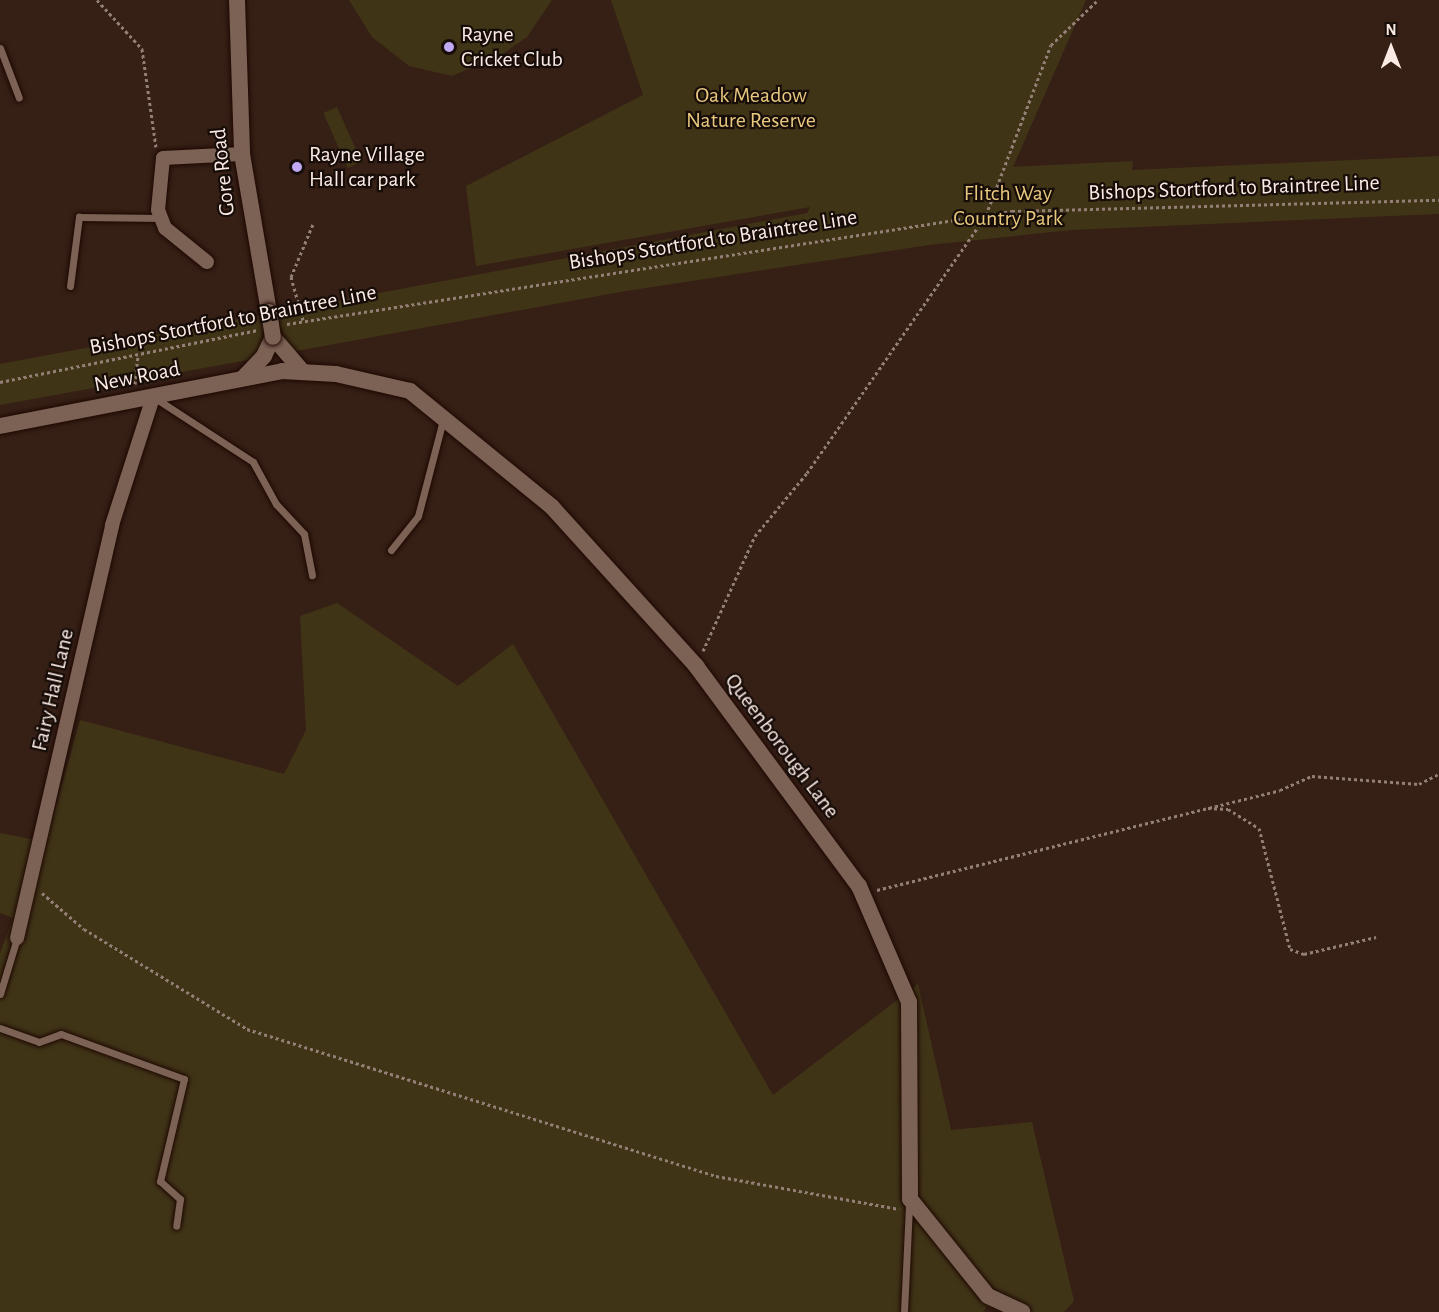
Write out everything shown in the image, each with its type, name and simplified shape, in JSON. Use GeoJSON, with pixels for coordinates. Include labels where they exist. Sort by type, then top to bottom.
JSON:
{"type":"FeatureCollection","features":[{"type":"Feature","properties":{"kind":"street","name":"Gore Road"},"geometry":{"type":"LineString","coordinates":[[237,0],[242,154],[269,312],[267,333]]}},
{"type":"Feature","properties":{"kind":"street"},"geometry":{"type":"LineString","coordinates":[[207,262],[165,228],[161,218],[158,180],[163,158],[242,154]]}},
{"type":"Feature","properties":{"kind":"street"},"geometry":{"type":"LineString","coordinates":[[267,333],[303,372]]}},
{"type":"Feature","properties":{"kind":"street"},"geometry":{"type":"LineString","coordinates":[[243,378],[264,356],[267,333]]}},
{"type":"Feature","properties":{"kind":"street","name":"Queenborough Lane"},"geometry":{"type":"LineString","coordinates":[[282,371],[336,374],[410,391],[552,507],[696,666],[862,894],[909,1002],[909,1205]]}},
{"type":"Feature","properties":{"kind":"street","name":"New Road"},"geometry":{"type":"LineString","coordinates":[[0,426],[282,371]]}},
{"type":"Feature","properties":{"kind":"street","name":"Fairy Hall Lane"},"geometry":{"type":"LineString","coordinates":[[17,938],[112,525],[153,397]]}},
{"type":"Feature","properties":{"kind":"street"},"geometry":{"type":"LineString","coordinates":[[909,1205],[988,1296],[1022,1312]]}},
{"type":"Feature","properties":{"kind":"lane"},"geometry":{"type":"LineString","coordinates":[[0,48],[19,98]]}},
{"type":"Feature","properties":{"kind":"lane"},"geometry":{"type":"LineString","coordinates":[[70,286],[79,217],[161,218]]}},
{"type":"Feature","properties":{"kind":"lane"},"geometry":{"type":"LineString","coordinates":[[153,397],[253,462],[276,504],[304,534],[312,575]]}},
{"type":"Feature","properties":{"kind":"lane"},"geometry":{"type":"LineString","coordinates":[[391,550],[418,516],[444,417]]}},
{"type":"Feature","properties":{"kind":"lane","name":"Fairy Hall Lane"},"geometry":{"type":"LineString","coordinates":[[0,994],[17,938]]}},
{"type":"Feature","properties":{"kind":"lane"},"geometry":{"type":"LineString","coordinates":[[0,1028],[39,1042],[61,1034],[184,1078],[160,1182],[180,1199],[176,1226]]}},
{"type":"Feature","properties":{"kind":"lane"},"geometry":{"type":"LineString","coordinates":[[904,1312],[909,1205]]}},
{"type":"Feature","properties":{"kind":"path"},"geometry":{"type":"LineString","coordinates":[[97,0],[142,49],[156,147],[163,158]]}},
{"type":"Feature","properties":{"kind":"path"},"geometry":{"type":"LineString","coordinates":[[696,666],[755,536],[807,472],[986,215],[1051,45],[1098,0]]}},
{"type":"Feature","properties":{"kind":"path","name":"Bishops Stortford to Braintree Line"},"geometry":{"type":"LineString","coordinates":[[285,324],[986,215],[1439,200]]}},
{"type":"Feature","properties":{"kind":"path"},"geometry":{"type":"LineString","coordinates":[[303,320],[291,277],[313,224]]}},
{"type":"Feature","properties":{"kind":"path","name":"Bishops Stortford to Braintree Line"},"geometry":{"type":"LineString","coordinates":[[0,382],[267,333]]}},
{"type":"Feature","properties":{"kind":"path"},"geometry":{"type":"LineString","coordinates":[[133,401],[138,356]]}},
{"type":"Feature","properties":{"kind":"path"},"geometry":{"type":"LineString","coordinates":[[862,894],[1280,790],[1312,776],[1419,784],[1439,774]]}},
{"type":"Feature","properties":{"kind":"path"},"geometry":{"type":"LineString","coordinates":[[1205,808],[1228,809],[1259,828],[1290,949],[1304,954],[1376,937]]}},
{"type":"Feature","properties":{"kind":"path"},"geometry":{"type":"LineString","coordinates":[[30,882],[84,928],[247,1029],[716,1176],[909,1205]]}},
{"type":"Feature","properties":{"kind":"green space","name":"Rayne Cricket Club"},"geometry":{"type":"Polygon","coordinates":[[[349,0],[552,0],[527,37],[500,56],[452,76],[409,66],[372,37],[349,0]]]}},
{"type":"Feature","properties":{"kind":"green space"},"geometry":{"type":"Polygon","coordinates":[[[611,0],[1086,0],[1013,167],[1133,161],[1132,170],[1439,156],[1439,214],[1072,230],[929,245],[626,291],[0,405],[0,364],[807,213],[810,207],[476,266],[466,186],[643,95],[611,0]]]}},
{"type":"Feature","properties":{"kind":"green space"},"geometry":{"type":"Polygon","coordinates":[[[337,107],[361,162],[348,168],[323,113],[337,107]]]}},
{"type":"Feature","properties":{"kind":"green space"},"geometry":{"type":"Polygon","coordinates":[[[337,603],[458,686],[513,644],[773,1095],[918,984],[951,1130],[1032,1122],[1074,1301],[1064,1312],[1000,1312],[987,1306],[983,1312],[0,1312],[0,953],[13,918],[0,913],[0,833],[46,842],[80,720],[284,774],[306,730],[300,616],[337,603]]]}},
{"type":"Feature","properties":{"kind":"place","name":"Rayne Cricket Club"},"geometry":{"type":"Point","coordinates":[449,47]}},
{"type":"Feature","properties":{"kind":"place","name":"Rayne Village Hall car park"},"geometry":{"type":"Point","coordinates":[297,167]}},
{"type":"Feature","properties":{"kind":"park label","name":"Oak Meadow Nature Reserve"},"geometry":{"type":"Point","coordinates":[751,108]}},
{"type":"Feature","properties":{"kind":"park label","name":"Flitch Way Country Park"},"geometry":{"type":"Point","coordinates":[1008,206]}}]}
